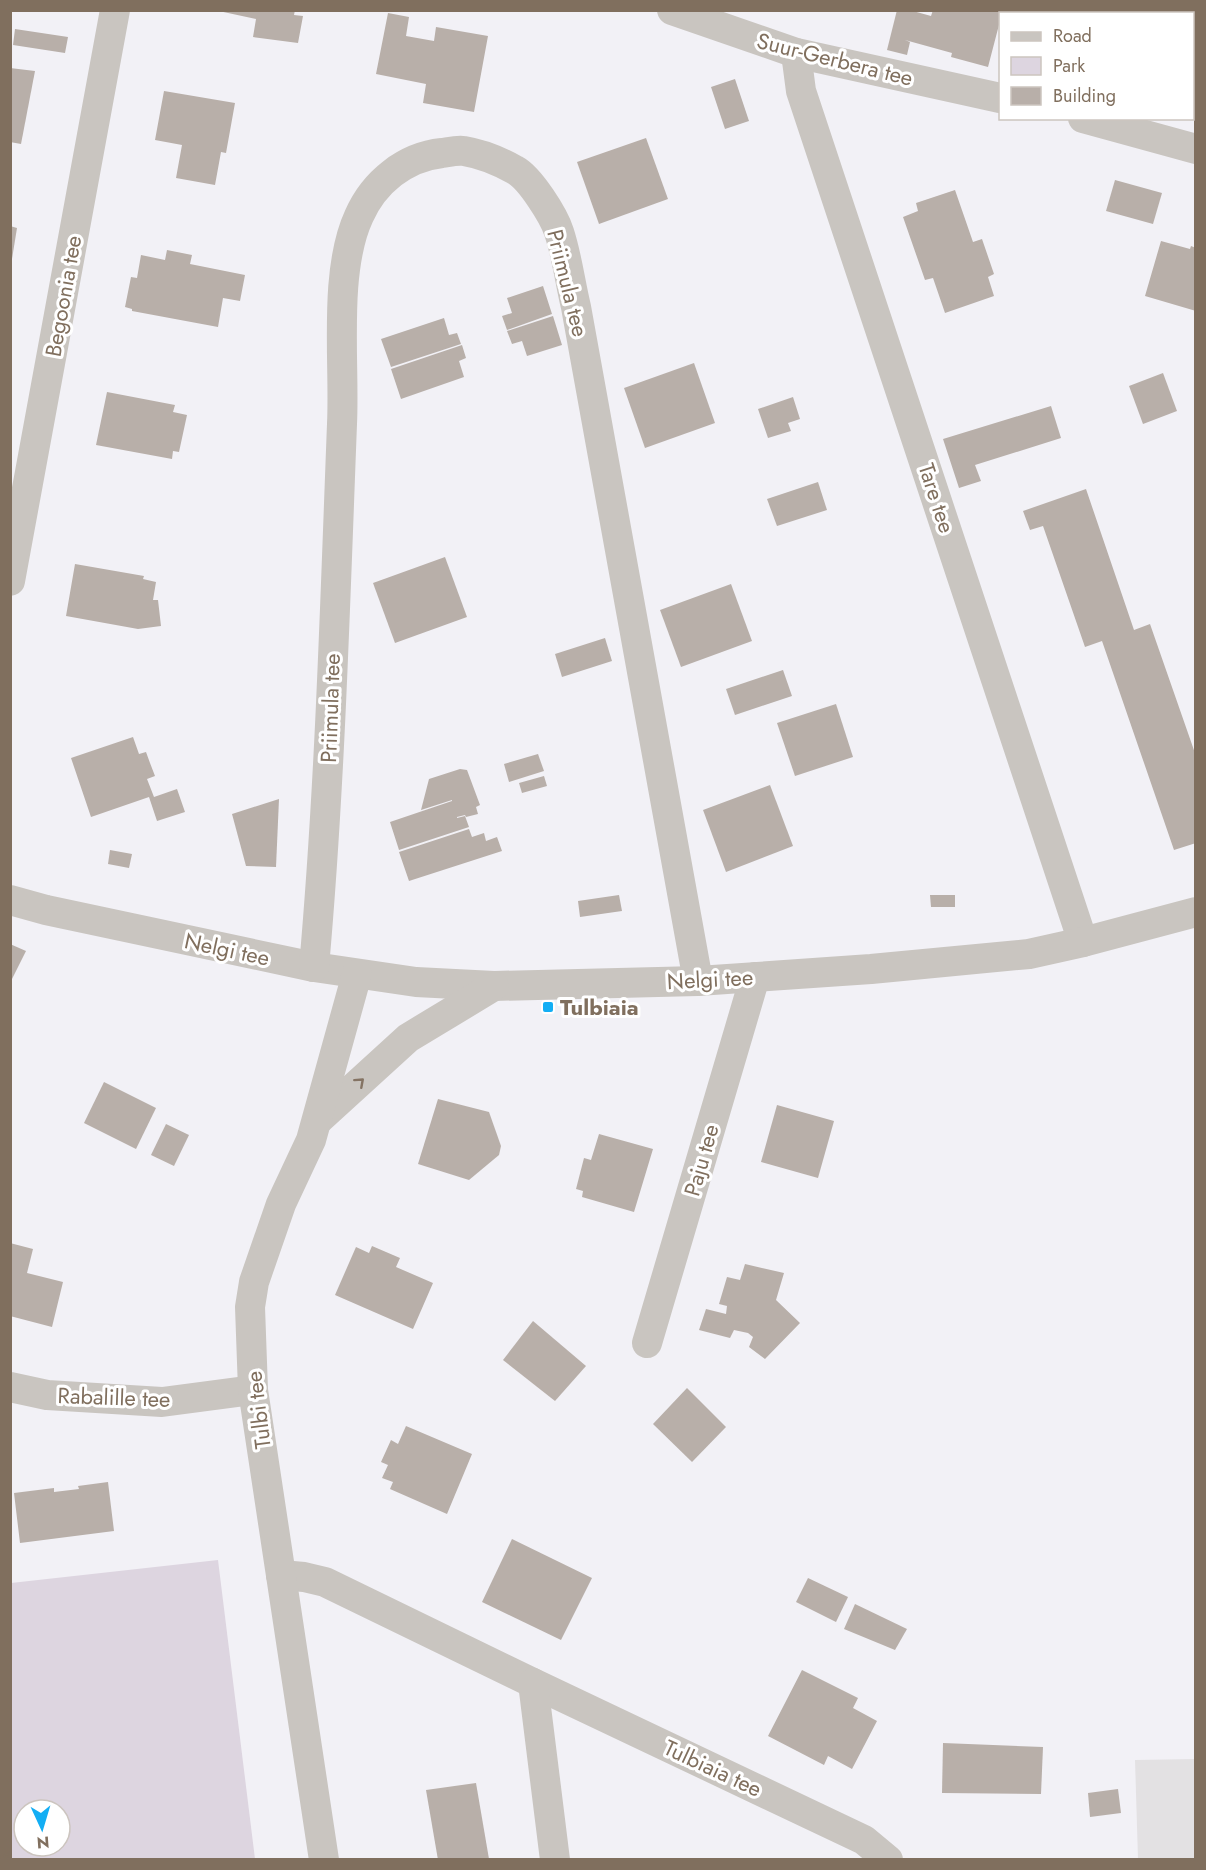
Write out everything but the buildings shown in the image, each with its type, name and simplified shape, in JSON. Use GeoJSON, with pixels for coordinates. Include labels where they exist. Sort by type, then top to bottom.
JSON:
{"type":"FeatureCollection","features":[{"type":"Feature","properties":{"kind":"street","name":"Begoonia tee"},"geometry":{"type":"LineString","coordinates":[[10,581],[115,10]]}},
{"type":"Feature","properties":{"kind":"street","name":"Suur-Gerbera tee"},"geometry":{"type":"LineString","coordinates":[[672,10],[796,53],[999,98]]}},
{"type":"Feature","properties":{"kind":"street","name":"Tare tee"},"geometry":{"type":"LineString","coordinates":[[796,53],[801,91],[1083,942]]}},
{"type":"Feature","properties":{"kind":"street"},"geometry":{"type":"LineString","coordinates":[[1090,120],[1196,149]]}},
{"type":"Feature","properties":{"kind":"street","name":"Priimula tee"},"geometry":{"type":"LineString","coordinates":[[314,968],[324,843],[343,417],[343,286],[349,251],[358,217],[380,183],[403,165],[430,154],[461,151],[490,157],[519,172],[534,187],[558,230],[576,307],[698,981]]}},
{"type":"Feature","properties":{"kind":"street","name":"Nelgi tee"},"geometry":{"type":"LineString","coordinates":[[10,900],[46,910],[314,968],[416,982],[494,986],[698,981],[871,969],[1029,954],[1196,912]]}},
{"type":"Feature","properties":{"kind":"street","name":"Tulbi tee"},"geometry":{"type":"LineString","coordinates":[[324,1860],[253,1390],[250,1307],[254,1282],[281,1204],[311,1140],[357,974]]}},
{"type":"Feature","properties":{"kind":"street","name":"Paju tee"},"geometry":{"type":"LineString","coordinates":[[647,1343],[754,976]]}},
{"type":"Feature","properties":{"kind":"street"},"geometry":{"type":"LineString","coordinates":[[317,1121],[408,1038],[494,986]]}},
{"type":"Feature","properties":{"kind":"street","name":"Rabalille tee"},"geometry":{"type":"LineString","coordinates":[[10,1387],[47,1395],[162,1402],[253,1390]]}},
{"type":"Feature","properties":{"kind":"street","name":"Tulbiaia tee"},"geometry":{"type":"LineString","coordinates":[[281,1575],[325,1582],[864,1840],[888,1860]]}},
{"type":"Feature","properties":{"kind":"street"},"geometry":{"type":"LineString","coordinates":[[533,1683],[555,1860]]}},
{"type":"Feature","properties":{"kind":"shaded area"},"geometry":{"type":"Polygon","coordinates":[[[1195,1759],[1195,1859],[1138,1859],[1135,1760],[1195,1759]]]}},
{"type":"Feature","properties":{"kind":"green space"},"geometry":{"type":"Polygon","coordinates":[[[218,1560],[255,1859],[11,1859],[11,1583],[218,1560]]]}},
{"type":"Feature","properties":{"kind":"place","name":"Tulbiaia"},"geometry":{"type":"Point","coordinates":[548,1007]}}]}
